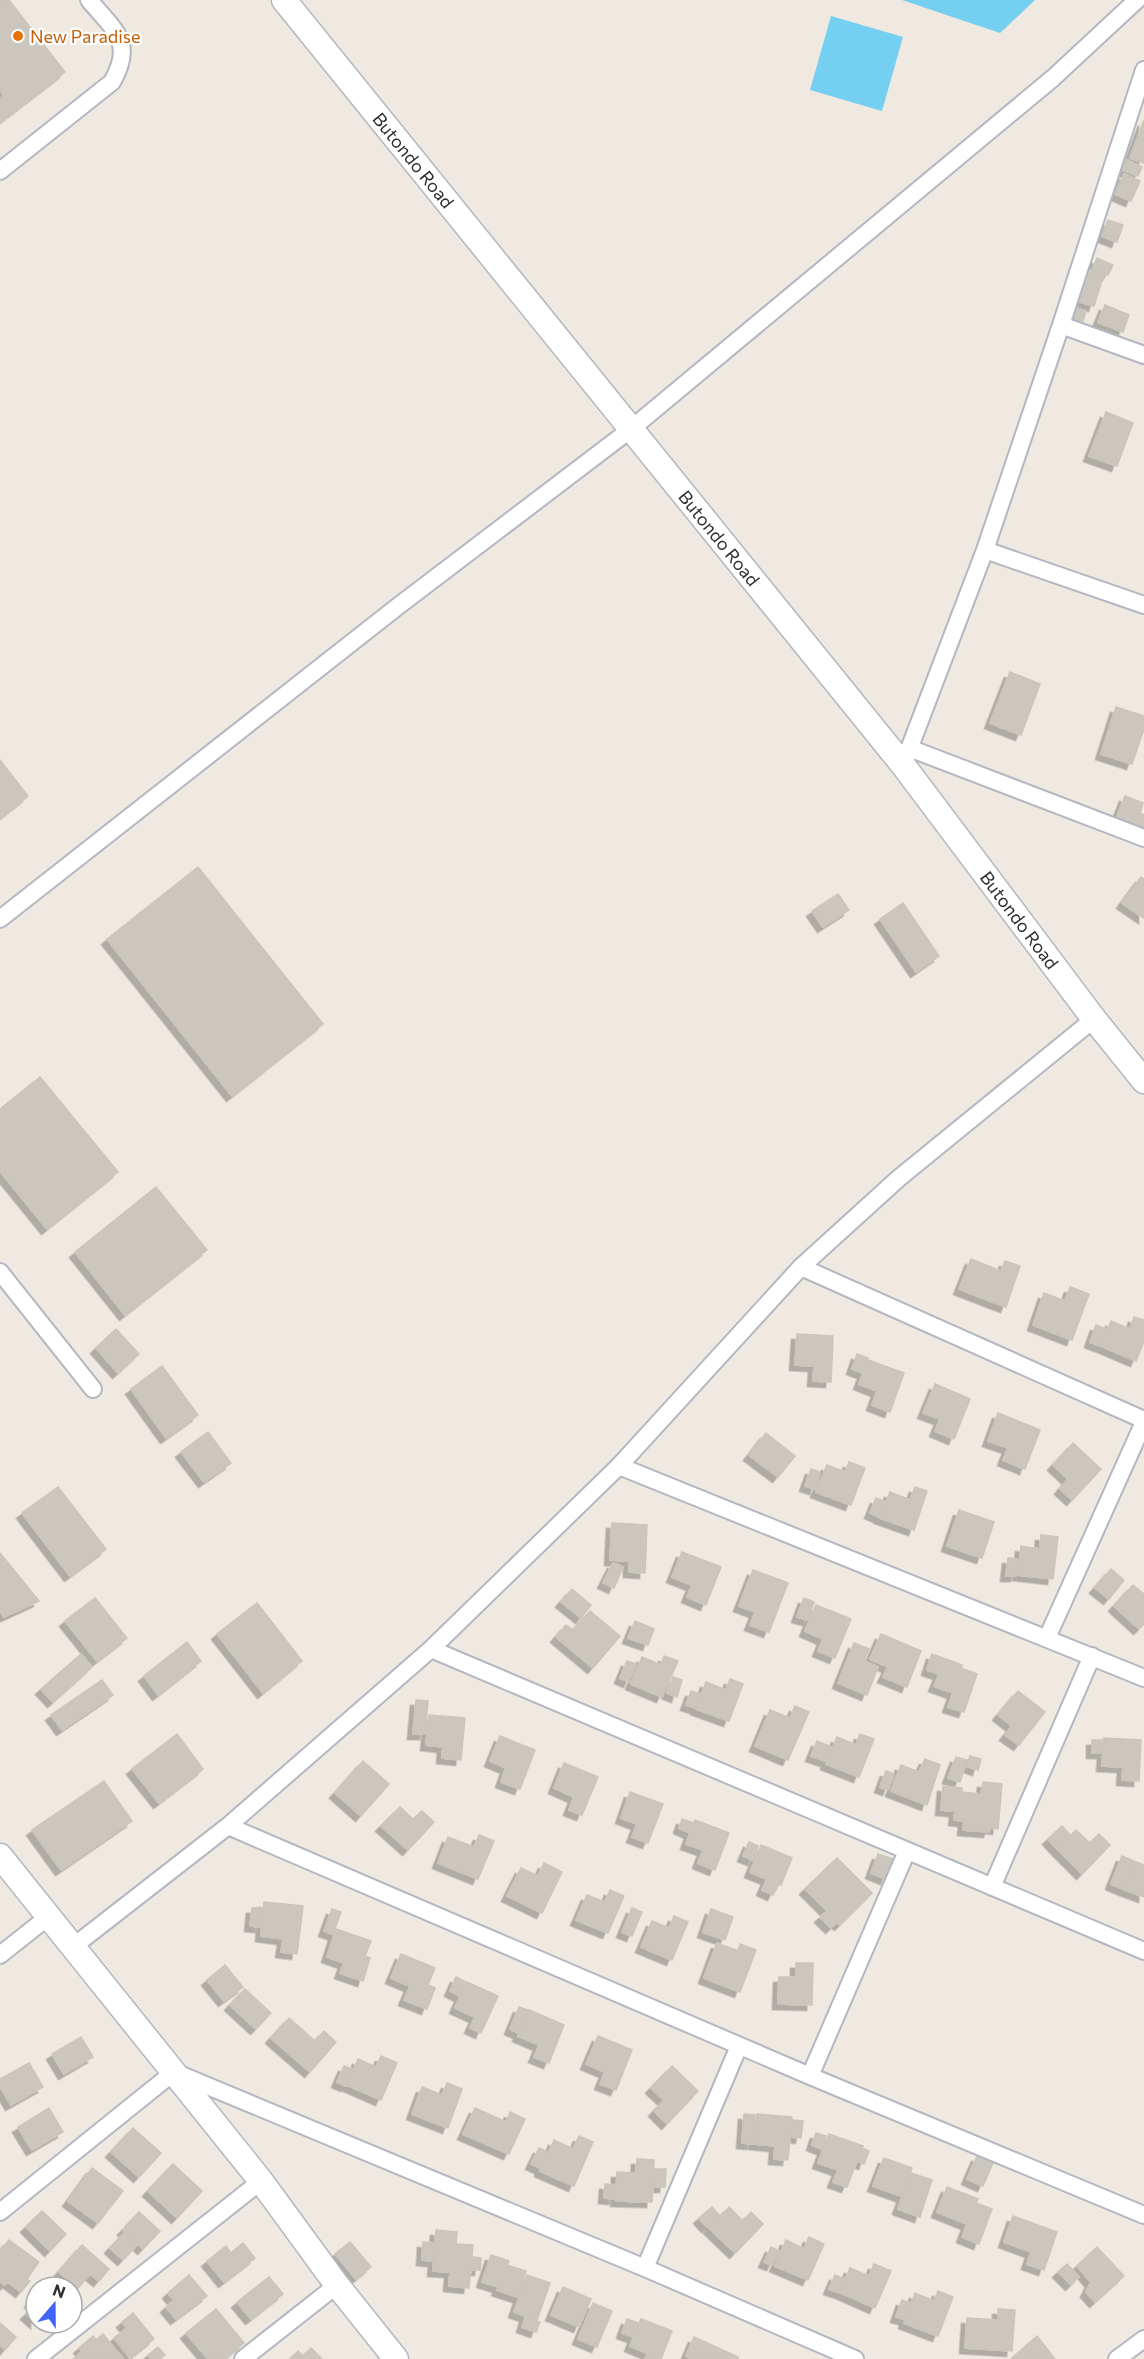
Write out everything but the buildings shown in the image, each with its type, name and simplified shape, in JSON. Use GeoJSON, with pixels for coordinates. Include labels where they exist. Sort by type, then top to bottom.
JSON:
{"type":"FeatureCollection","features":[{"type":"Feature","properties":{"kind":"street"},"geometry":{"type":"LineString","coordinates":[[0,171],[112,82],[120,68],[123,56],[121,42],[116,32],[89,0]]}},
{"type":"Feature","properties":{"kind":"street","name":"Butondo Road"},"geometry":{"type":"LineString","coordinates":[[284,0],[631,429],[906,757],[1094,1019],[1144,1081]]}},
{"type":"Feature","properties":{"kind":"street"},"geometry":{"type":"LineString","coordinates":[[0,919],[396,607],[631,429],[1053,78],[1137,0]]}},
{"type":"Feature","properties":{"kind":"street"},"geometry":{"type":"LineString","coordinates":[[1144,70],[1137,112],[1061,325],[986,550],[906,757],[1144,838]]}},
{"type":"Feature","properties":{"kind":"street"},"geometry":{"type":"LineString","coordinates":[[1061,325],[1144,355]]}},
{"type":"Feature","properties":{"kind":"street"},"geometry":{"type":"LineString","coordinates":[[986,550],[1144,605]]}},
{"type":"Feature","properties":{"kind":"street"},"geometry":{"type":"LineString","coordinates":[[74,1946],[228,1826],[431,1649],[619,1467],[801,1267],[899,1178],[1094,1019]]}},
{"type":"Feature","properties":{"kind":"street"},"geometry":{"type":"LineString","coordinates":[[801,1267],[1144,1421],[1047,1638]]}},
{"type":"Feature","properties":{"kind":"street"},"geometry":{"type":"LineString","coordinates":[[0,1272],[93,1389]]}},
{"type":"Feature","properties":{"kind":"street"},"geometry":{"type":"LineString","coordinates":[[619,1467],[1144,1678]]}},
{"type":"Feature","properties":{"kind":"street"},"geometry":{"type":"LineString","coordinates":[[431,1649],[1144,1951]]}},
{"type":"Feature","properties":{"kind":"street"},"geometry":{"type":"LineString","coordinates":[[992,1887],[1092,1656]]}},
{"type":"Feature","properties":{"kind":"street"},"geometry":{"type":"LineString","coordinates":[[228,1826],[810,2076],[1144,2215]]}},
{"type":"Feature","properties":{"kind":"street"},"geometry":{"type":"LineString","coordinates":[[810,2076],[907,1851]]}},
{"type":"Feature","properties":{"kind":"street"},"geometry":{"type":"LineString","coordinates":[[0,1856],[261,2181],[337,2285],[396,2359]]}},
{"type":"Feature","properties":{"kind":"street"},"geometry":{"type":"LineString","coordinates":[[0,1955],[48,1917]]}},
{"type":"Feature","properties":{"kind":"street"},"geometry":{"type":"LineString","coordinates":[[645,2268],[740,2046]]}},
{"type":"Feature","properties":{"kind":"street"},"geometry":{"type":"LineString","coordinates":[[0,2212],[174,2072]]}},
{"type":"Feature","properties":{"kind":"street"},"geometry":{"type":"LineString","coordinates":[[174,2072],[645,2268],[855,2359]]}},
{"type":"Feature","properties":{"kind":"street"},"geometry":{"type":"LineString","coordinates":[[36,2359],[261,2181]]}},
{"type":"Feature","properties":{"kind":"street"},"geometry":{"type":"LineString","coordinates":[[243,2359],[337,2285]]}},
{"type":"Feature","properties":{"kind":"street"},"geometry":{"type":"LineString","coordinates":[[1117,2359],[1144,2339]]}},
{"type":"Feature","properties":{"kind":"water"},"geometry":{"type":"Polygon","coordinates":[[[902,0],[1035,0],[1000,33],[902,0]]]}},
{"type":"Feature","properties":{"kind":"water"},"geometry":{"type":"Polygon","coordinates":[[[831,16],[903,37],[882,111],[810,90],[831,16]]]}},
{"type":"Feature","properties":{"kind":"place","name":"New Paradise"},"geometry":{"type":"Point","coordinates":[18,36]}}]}
